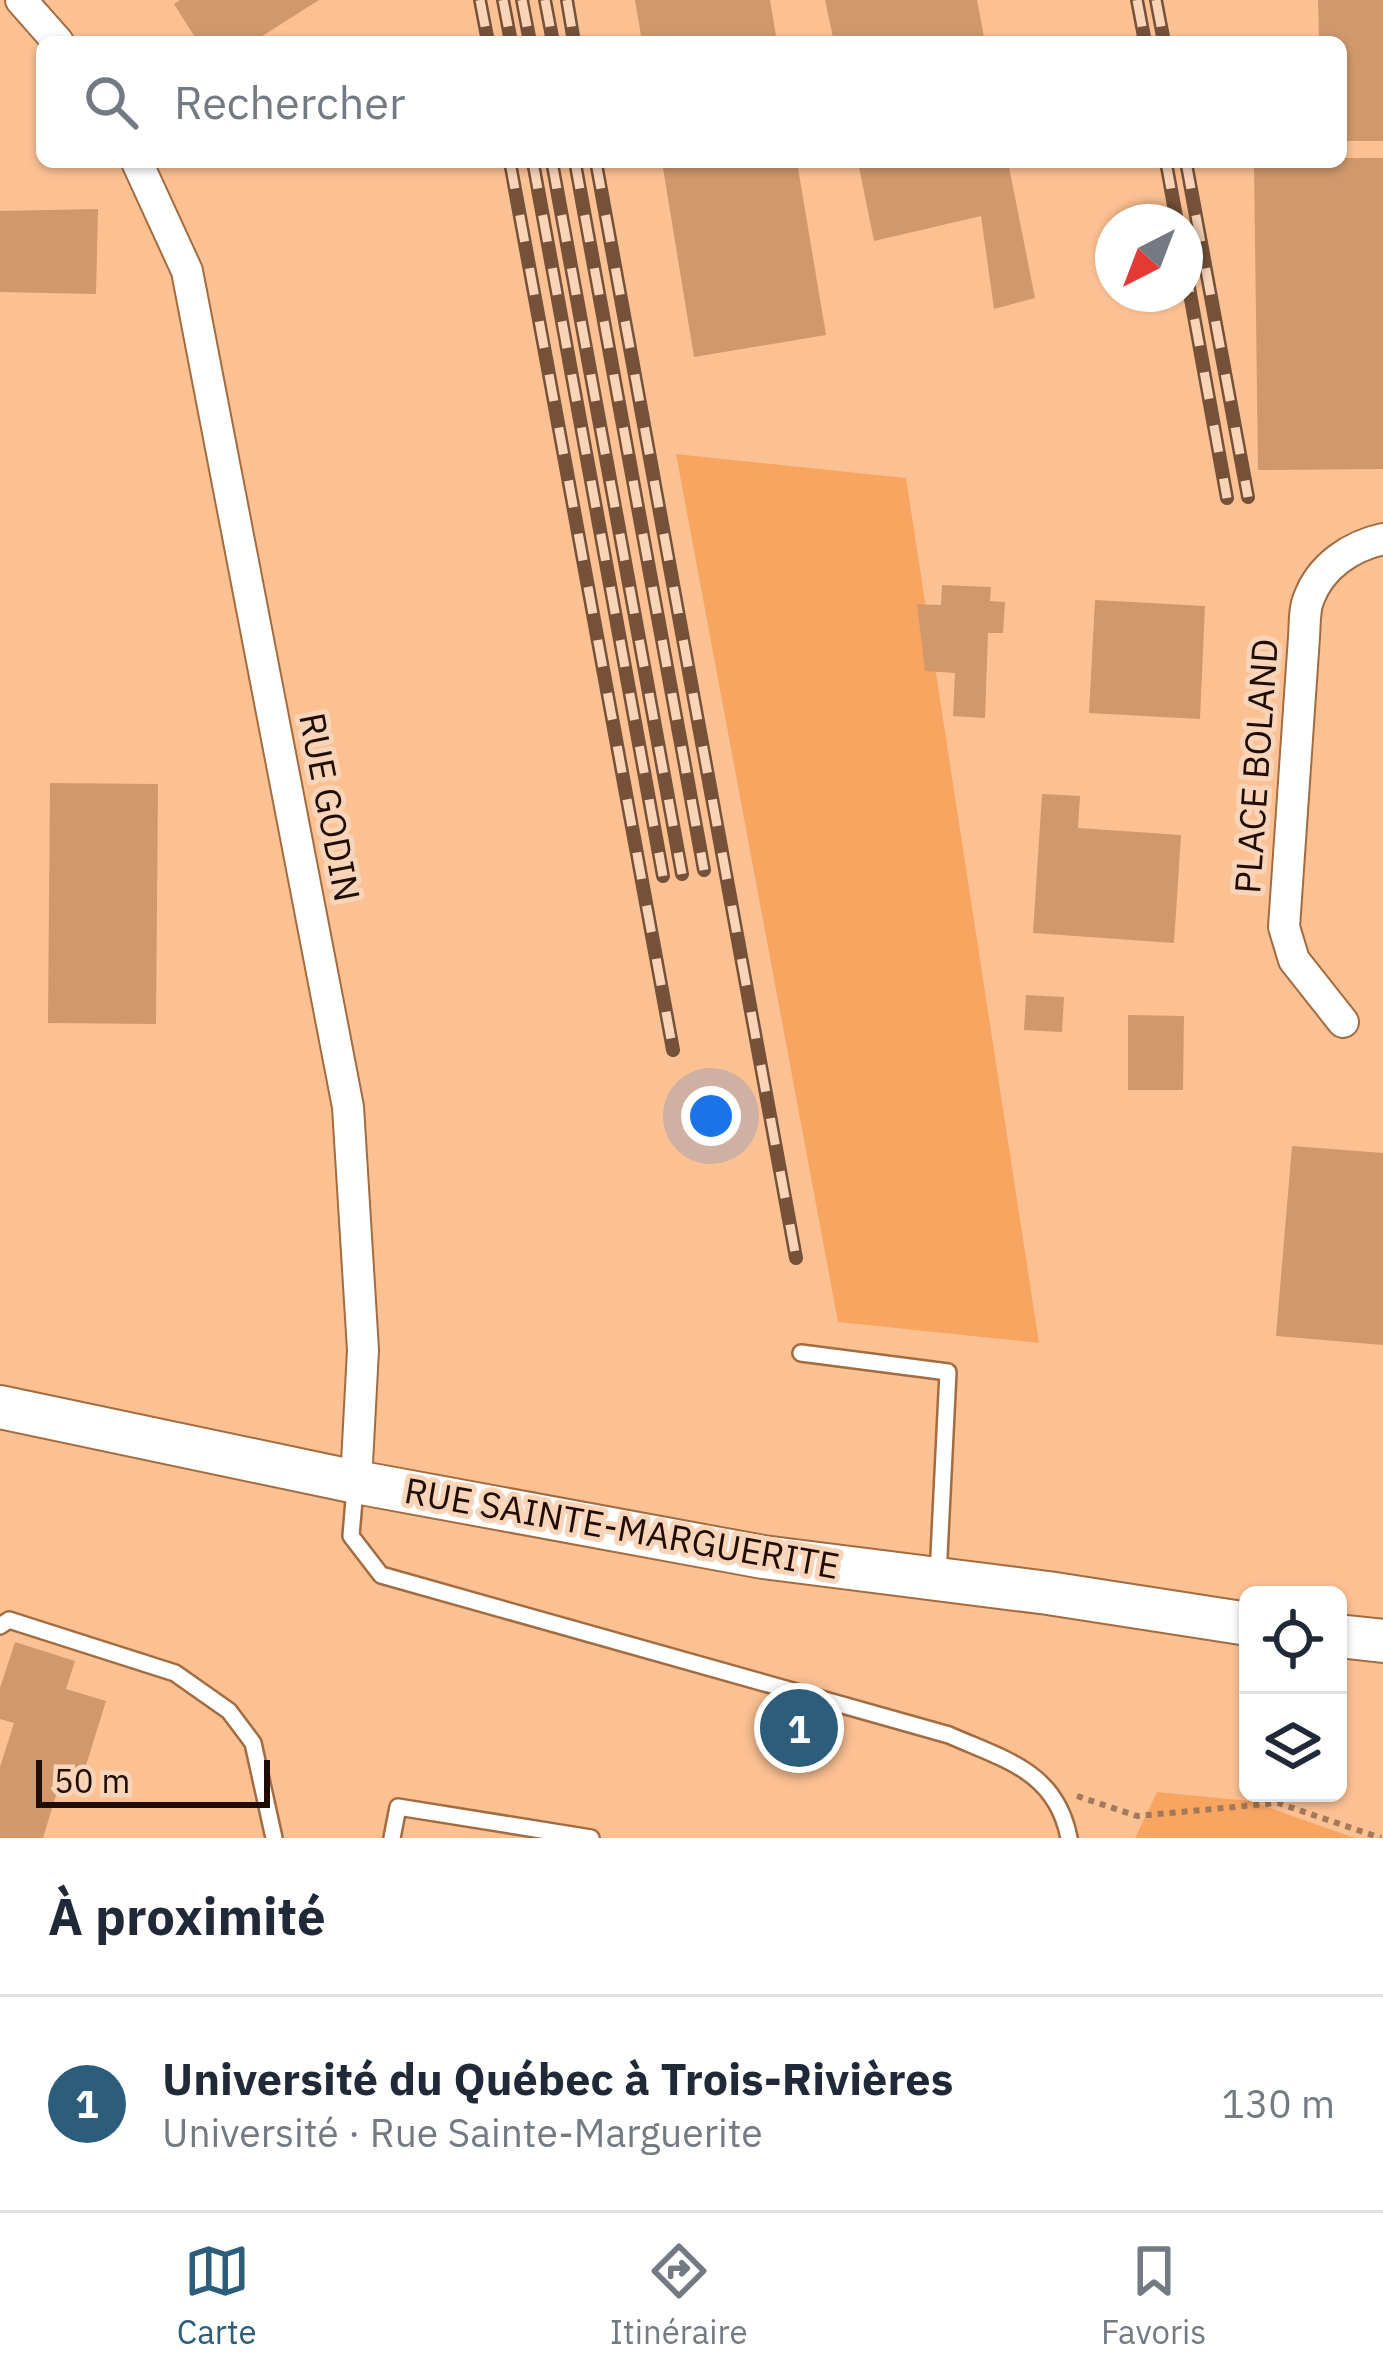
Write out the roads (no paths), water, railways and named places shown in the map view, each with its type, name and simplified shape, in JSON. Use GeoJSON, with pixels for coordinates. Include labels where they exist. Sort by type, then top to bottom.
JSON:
{"type":"FeatureCollection","features":[{"type":"Feature","properties":{"kind":"street"},"geometry":{"type":"LineString","coordinates":[[21,0],[53,36]]}},
{"type":"Feature","properties":{"kind":"street","name":"RUE GODIN"},"geometry":{"type":"LineString","coordinates":[[140,168],[187,271],[348,1107],[363,1350],[356,1482]]}},
{"type":"Feature","properties":{"kind":"street","name":"PLACE BOLAND"},"geometry":{"type":"LineString","coordinates":[[1342,1022],[1294,961],[1284,927],[1306,602],[1319,578],[1350,548],[1383,539]]}},
{"type":"Feature","properties":{"kind":"street","name":"RUE SAINTE-MARGUERITE"},"geometry":{"type":"LineString","coordinates":[[0,1407],[356,1482],[764,1557],[1239,1623]]}},
{"type":"Feature","properties":{"kind":"street"},"geometry":{"type":"LineString","coordinates":[[1347,1637],[1383,1641]]}},
{"type":"Feature","properties":{"kind":"lane"},"geometry":{"type":"LineString","coordinates":[[801,1353],[948,1372],[938,1579]]}},
{"type":"Feature","properties":{"kind":"lane"},"geometry":{"type":"LineString","coordinates":[[356,1482],[351,1536],[381,1575],[950,1735],[1013,1763],[1045,1784],[1065,1816],[1069,1838]]}},
{"type":"Feature","properties":{"kind":"lane"},"geometry":{"type":"LineString","coordinates":[[0,1626],[9,1620],[175,1673],[229,1711],[253,1743],[274,1838]]}},
{"type":"Feature","properties":{"kind":"lane"},"geometry":{"type":"LineString","coordinates":[[392,1838],[398,1807],[591,1838]]}},
{"type":"Feature","properties":{"kind":"railway"},"geometry":{"type":"LineString","coordinates":[[480,0],[487,36]]}},
{"type":"Feature","properties":{"kind":"railway"},"geometry":{"type":"LineString","coordinates":[[503,0],[510,36]]}},
{"type":"Feature","properties":{"kind":"railway"},"geometry":{"type":"LineString","coordinates":[[522,0],[529,36]]}},
{"type":"Feature","properties":{"kind":"railway"},"geometry":{"type":"LineString","coordinates":[[545,0],[552,36]]}},
{"type":"Feature","properties":{"kind":"railway"},"geometry":{"type":"LineString","coordinates":[[567,0],[573,36]]}},
{"type":"Feature","properties":{"kind":"railway"},"geometry":{"type":"LineString","coordinates":[[1137,0],[1144,36]]}},
{"type":"Feature","properties":{"kind":"railway"},"geometry":{"type":"LineString","coordinates":[[1156,0],[1163,36]]}},
{"type":"Feature","properties":{"kind":"railway"},"geometry":{"type":"LineString","coordinates":[[511,168],[673,1050]]}},
{"type":"Feature","properties":{"kind":"railway"},"geometry":{"type":"LineString","coordinates":[[534,168],[663,876]]}},
{"type":"Feature","properties":{"kind":"railway"},"geometry":{"type":"LineString","coordinates":[[553,168],[682,874]]}},
{"type":"Feature","properties":{"kind":"railway"},"geometry":{"type":"LineString","coordinates":[[576,168],[704,870]]}},
{"type":"Feature","properties":{"kind":"railway"},"geometry":{"type":"LineString","coordinates":[[597,168],[796,1258]]}},
{"type":"Feature","properties":{"kind":"railway"},"geometry":{"type":"LineString","coordinates":[[1167,168],[1174,204]]}},
{"type":"Feature","properties":{"kind":"railway"},"geometry":{"type":"LineString","coordinates":[[1187,168],[1248,497]]}},
{"type":"Feature","properties":{"kind":"railway"},"geometry":{"type":"LineString","coordinates":[[1193,312],[1227,498]]}},
{"type":"Feature","properties":{"kind":"place","name":"Université du Québec à Trois-Rivières"},"geometry":{"type":"Point","coordinates":[799,1728]}}]}
